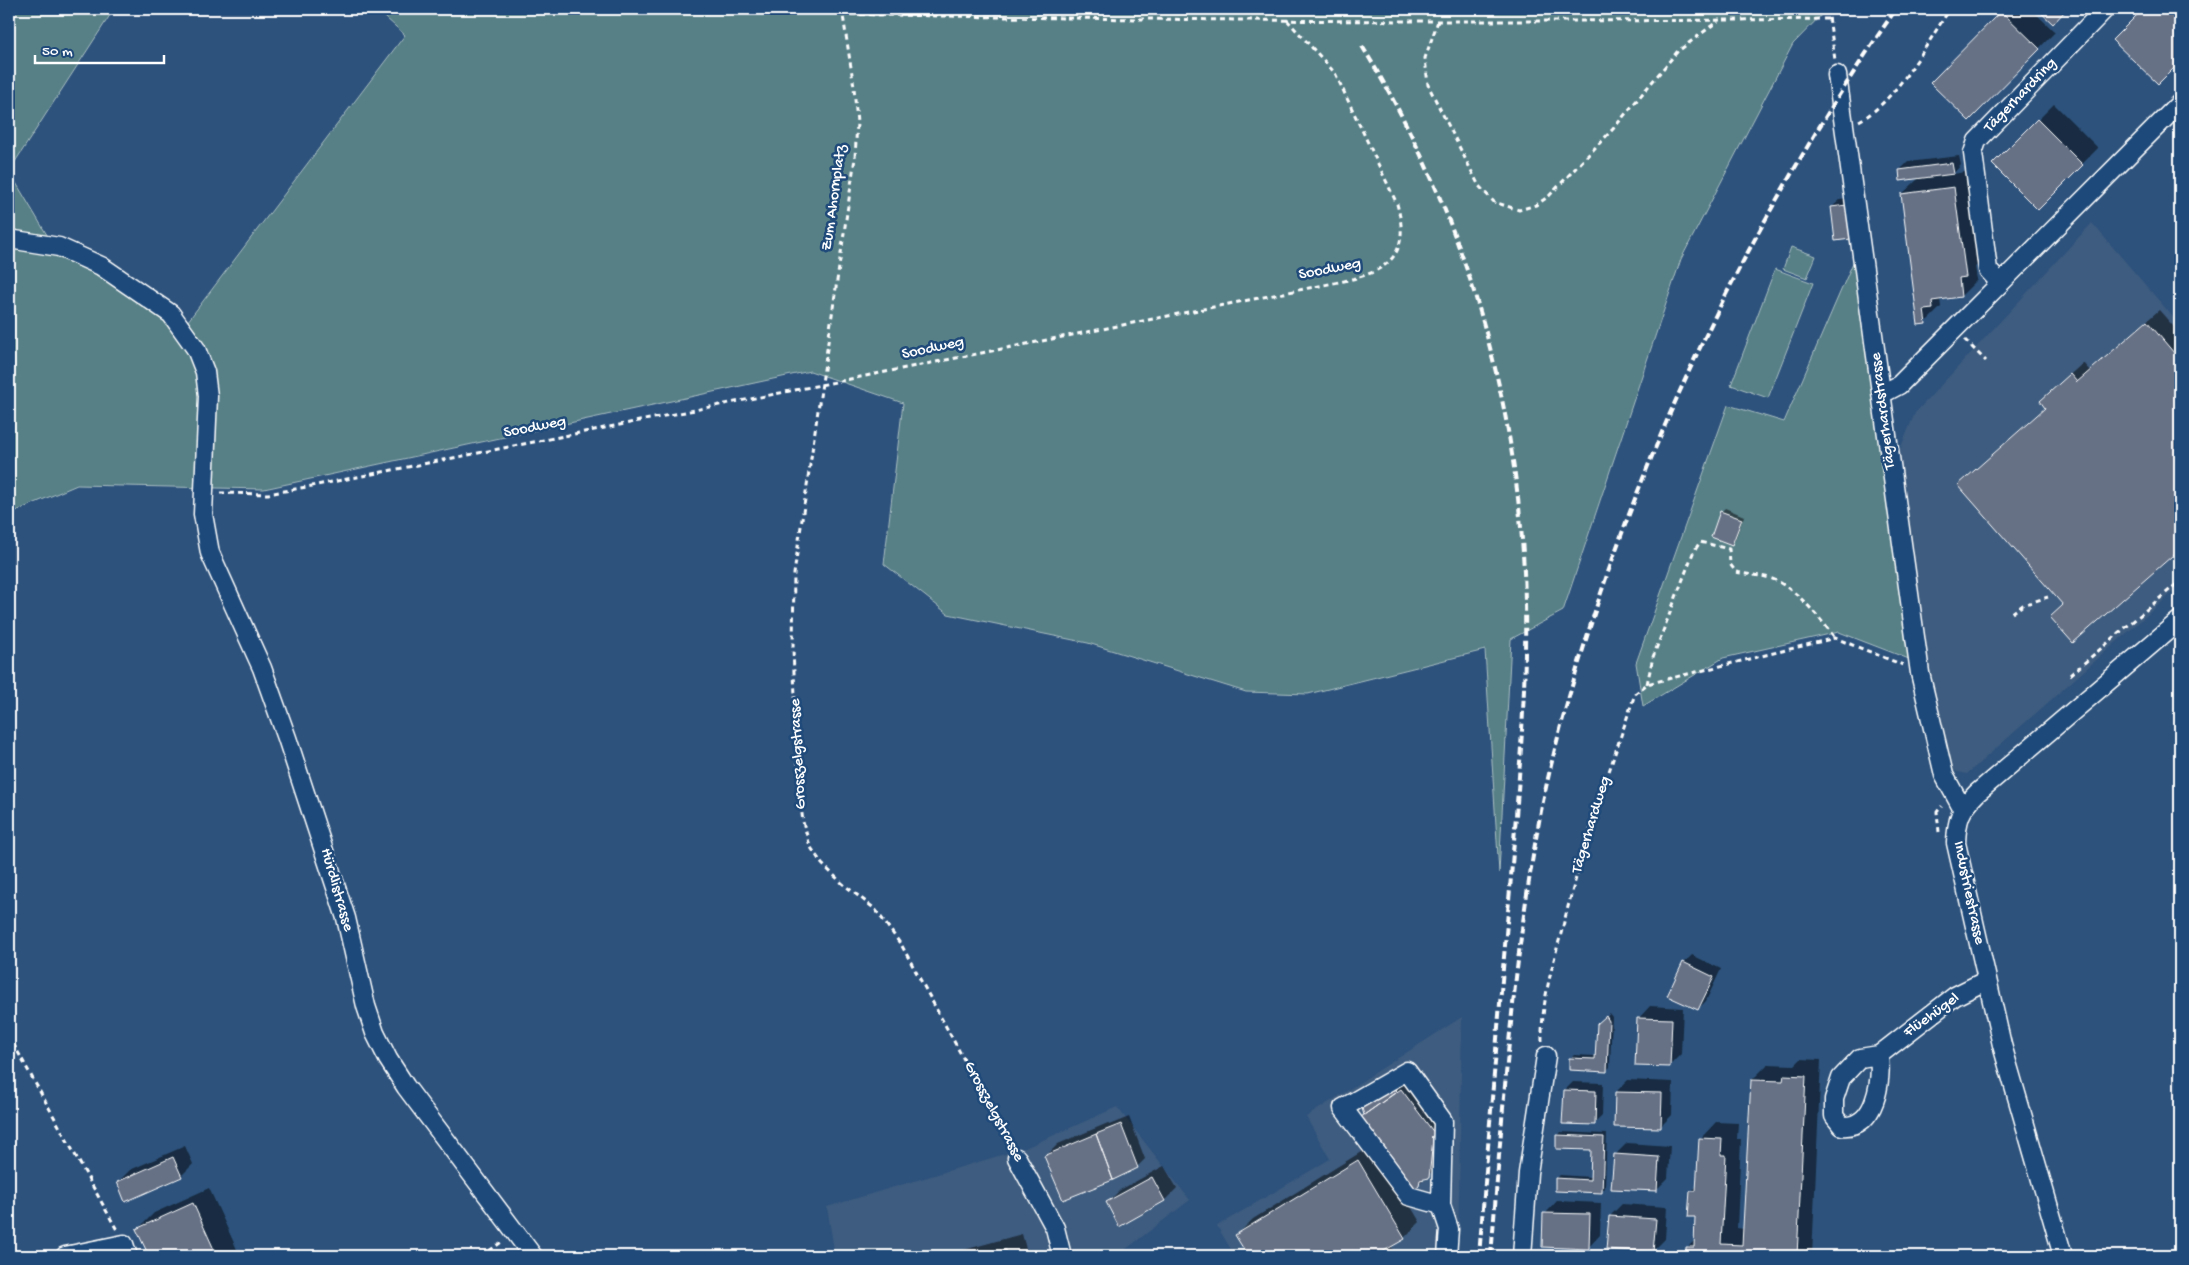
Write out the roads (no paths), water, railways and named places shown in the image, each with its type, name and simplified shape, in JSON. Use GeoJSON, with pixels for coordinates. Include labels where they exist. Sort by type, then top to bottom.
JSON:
{"type":"FeatureCollection","features":[{"type":"Feature","properties":{"kind":"street","name":"Tägerhardring"},"geometry":{"type":"LineString","coordinates":[[2000,283],[1988,270],[1973,153],[1978,140],[2105,9]]}},
{"type":"Feature","properties":{"kind":"street","name":"Tägerhardstrasse"},"geometry":{"type":"LineString","coordinates":[[1837,75],[1882,394],[1896,513],[1920,673],[1944,775],[1962,808]]}},
{"type":"Feature","properties":{"kind":"street"},"geometry":{"type":"LineString","coordinates":[[1882,394],[1899,385],[2180,103]]}},
{"type":"Feature","properties":{"kind":"street","name":"Hürdlistrasse"},"geometry":{"type":"LineString","coordinates":[[9,239],[48,244],[73,252],[101,266],[148,297],[180,324],[196,349],[207,384],[209,421],[204,492],[204,526],[210,552],[262,668],[290,747],[346,918],[366,1006],[375,1033],[388,1059],[406,1087],[533,1256]]}},
{"type":"Feature","properties":{"kind":"street"},"geometry":{"type":"LineString","coordinates":[[1962,808],[1977,793],[2180,620]]}},
{"type":"Feature","properties":{"kind":"street","name":"Industriestrasse"},"geometry":{"type":"LineString","coordinates":[[1962,808],[1956,824],[1956,843],[2002,1045],[2063,1256]]}},
{"type":"Feature","properties":{"kind":"street","name":"Flüehügel"},"geometry":{"type":"LineString","coordinates":[[1879,1055],[1955,996],[1987,980]]}},
{"type":"Feature","properties":{"kind":"street"},"geometry":{"type":"LineString","coordinates":[[1522,1256],[1528,1173],[1546,1056]]}},
{"type":"Feature","properties":{"kind":"street"},"geometry":{"type":"LineString","coordinates":[[1441,1205],[1409,1196],[1343,1108],[1407,1071],[1443,1121],[1441,1205],[1449,1229],[1447,1256]]}},
{"type":"Feature","properties":{"kind":"street","name":"Grosszelgstrasse"},"geometry":{"type":"LineString","coordinates":[[1017,1158],[1055,1228],[1062,1256]]}},
{"type":"Feature","properties":{"kind":"street"},"geometry":{"type":"LineString","coordinates":[[65,1256],[126,1250]]}},
{"type":"Feature","properties":{"kind":"railway"},"geometry":{"type":"LineString","coordinates":[[1491,1256],[1510,1033],[1531,866],[1541,811],[1559,733],[1597,605],[1655,448],[1725,296],[1764,222],[1806,150],[1896,9]]}},
{"type":"Feature","properties":{"kind":"railway"},"geometry":{"type":"LineString","coordinates":[[1362,46],[1395,104],[1425,164],[1451,226],[1473,289],[1492,354],[1506,420],[1516,486],[1523,553],[1525,637],[1520,763],[1479,1256]]}}]}
